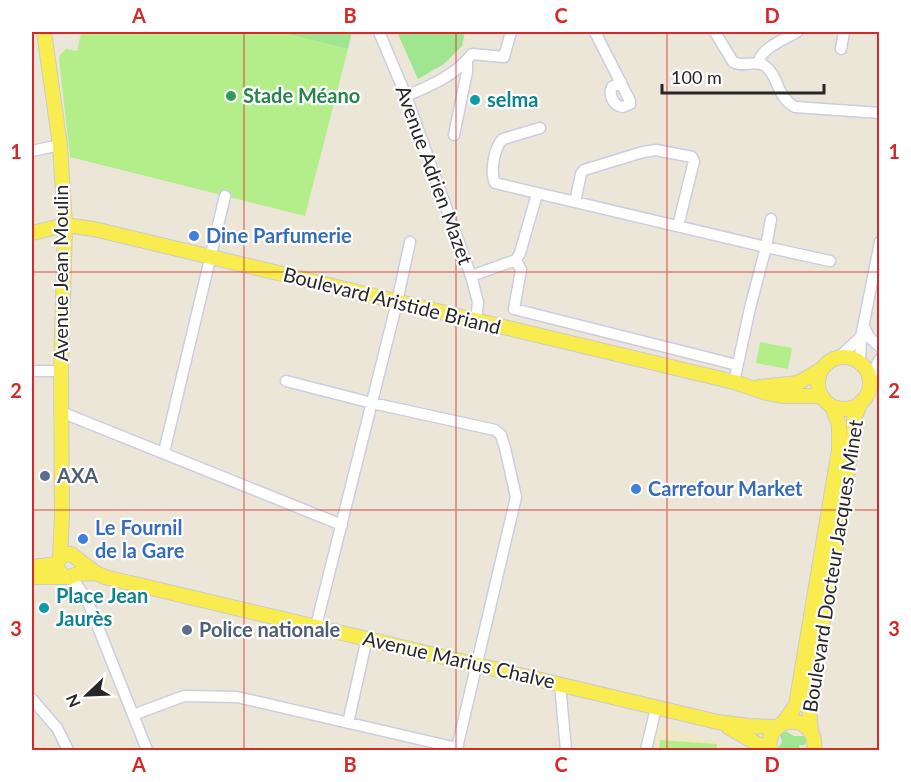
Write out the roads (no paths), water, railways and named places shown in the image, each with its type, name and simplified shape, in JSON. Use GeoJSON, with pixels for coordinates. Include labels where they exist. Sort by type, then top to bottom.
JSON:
{"type":"FeatureCollection","features":[{"type":"Feature","properties":{"kind":"main road","name":"Avenue Jean Moulin"},"geometry":{"type":"LineString","coordinates":[[44,32],[60,145],[65,225],[61,371],[62,515],[69,566]]}},
{"type":"Feature","properties":{"kind":"main road","name":"Boulevard Aristide Briand"},"geometry":{"type":"LineString","coordinates":[[32,233],[65,225],[94,229],[734,382],[767,393],[827,401]]}},
{"type":"Feature","properties":{"kind":"main road"},"geometry":{"type":"LineString","coordinates":[[839,357],[853,358],[861,364],[866,369],[869,379],[868,390],[861,402],[844,409],[827,401],[818,383],[822,369],[839,357]]}},
{"type":"Feature","properties":{"kind":"main road","name":"Boulevard Aristide Briand"},"geometry":{"type":"LineString","coordinates":[[751,387],[798,383],[822,369]]}},
{"type":"Feature","properties":{"kind":"main road","name":"Boulevard Docteur Jacques Minet"},"geometry":{"type":"LineString","coordinates":[[769,750],[770,738],[796,705],[839,450],[840,425],[827,401]]}},
{"type":"Feature","properties":{"kind":"main road","name":"Boulevard Docteur Jacques Minet"},"geometry":{"type":"LineString","coordinates":[[816,744],[809,708],[812,682],[837,542],[853,441],[854,419],[861,402]]}},
{"type":"Feature","properties":{"kind":"main road"},"geometry":{"type":"LineString","coordinates":[[32,570],[69,566]]}},
{"type":"Feature","properties":{"kind":"main road","name":"Avenue Marius Chalve"},"geometry":{"type":"LineString","coordinates":[[69,566],[105,577],[718,722],[801,724],[816,744]]}},
{"type":"Feature","properties":{"kind":"main road","name":"Avenue Marius Chalve"},"geometry":{"type":"LineString","coordinates":[[718,722],[769,750]]}},
{"type":"Feature","properties":{"kind":"street","name":"Avenue Adrien Mazet"},"geometry":{"type":"LineString","coordinates":[[379,32],[406,96],[471,276],[478,302],[477,322]]}},
{"type":"Feature","properties":{"kind":"street"},"geometry":{"type":"LineString","coordinates":[[406,96],[450,75],[472,54],[504,57],[511,32]]}},
{"type":"Feature","properties":{"kind":"street"},"geometry":{"type":"LineString","coordinates":[[595,32],[621,82]]}},
{"type":"Feature","properties":{"kind":"street"},"geometry":{"type":"LineString","coordinates":[[715,32],[733,62],[738,65],[758,63],[770,70],[786,102],[795,107],[879,113]]}},
{"type":"Feature","properties":{"kind":"street"},"geometry":{"type":"LineString","coordinates":[[758,63],[765,51],[797,32]]}},
{"type":"Feature","properties":{"kind":"street"},"geometry":{"type":"LineString","coordinates":[[841,49],[844,32]]}},
{"type":"Feature","properties":{"kind":"street"},"geometry":{"type":"LineString","coordinates":[[454,135],[467,72],[466,61]]}},
{"type":"Feature","properties":{"kind":"street"},"geometry":{"type":"LineString","coordinates":[[540,128],[504,139],[499,143],[492,176],[495,183],[830,261]]}},
{"type":"Feature","properties":{"kind":"street"},"geometry":{"type":"LineString","coordinates":[[32,151],[60,145]]}},
{"type":"Feature","properties":{"kind":"street"},"geometry":{"type":"LineString","coordinates":[[575,202],[581,174],[584,170],[656,150],[692,157],[694,161],[678,226]]}},
{"type":"Feature","properties":{"kind":"street"},"geometry":{"type":"LineString","coordinates":[[471,276],[516,260],[537,194]]}},
{"type":"Feature","properties":{"kind":"street"},"geometry":{"type":"LineString","coordinates":[[164,452],[225,196]]}},
{"type":"Feature","properties":{"kind":"street"},"geometry":{"type":"LineString","coordinates":[[734,382],[736,365],[771,219]]}},
{"type":"Feature","properties":{"kind":"street"},"geometry":{"type":"LineString","coordinates":[[316,626],[410,242]]}},
{"type":"Feature","properties":{"kind":"street"},"geometry":{"type":"LineString","coordinates":[[879,242],[862,332],[861,364],[879,359]]}},
{"type":"Feature","properties":{"kind":"street"},"geometry":{"type":"LineString","coordinates":[[516,260],[521,270],[514,309],[736,365]]}},
{"type":"Feature","properties":{"kind":"street"},"geometry":{"type":"LineString","coordinates":[[862,332],[879,346]]}},
{"type":"Feature","properties":{"kind":"street"},"geometry":{"type":"LineString","coordinates":[[839,357],[862,332]]}},
{"type":"Feature","properties":{"kind":"street"},"geometry":{"type":"LineString","coordinates":[[869,379],[879,359]]}},
{"type":"Feature","properties":{"kind":"street"},"geometry":{"type":"LineString","coordinates":[[32,371],[61,371]]}},
{"type":"Feature","properties":{"kind":"street"},"geometry":{"type":"LineString","coordinates":[[134,715],[184,696],[237,697],[457,748],[516,497],[506,448],[501,435],[495,430],[286,381]]}},
{"type":"Feature","properties":{"kind":"street"},"geometry":{"type":"LineString","coordinates":[[61,412],[342,525]]}},
{"type":"Feature","properties":{"kind":"street"},"geometry":{"type":"LineString","coordinates":[[69,566],[88,602],[147,750]]}},
{"type":"Feature","properties":{"kind":"street"},"geometry":{"type":"LineString","coordinates":[[348,723],[367,638]]}},
{"type":"Feature","properties":{"kind":"street"},"geometry":{"type":"LineString","coordinates":[[561,684],[566,750]]}},
{"type":"Feature","properties":{"kind":"street"},"geometry":{"type":"LineString","coordinates":[[32,699],[60,733],[68,750]]}},
{"type":"Feature","properties":{"kind":"street"},"geometry":{"type":"LineString","coordinates":[[646,750],[656,708]]}},
{"type":"Feature","properties":{"kind":"place","name":"Stade Méano"},"geometry":{"type":"Point","coordinates":[231,96]}},
{"type":"Feature","properties":{"kind":"place","name":"selma"},"geometry":{"type":"Point","coordinates":[475,100]}},
{"type":"Feature","properties":{"kind":"place","name":"Dine Parfumerie"},"geometry":{"type":"Point","coordinates":[194,236]}},
{"type":"Feature","properties":{"kind":"place","name":"AXA"},"geometry":{"type":"Point","coordinates":[45,476]}},
{"type":"Feature","properties":{"kind":"place","name":"Carrefour Market"},"geometry":{"type":"Point","coordinates":[636,489]}},
{"type":"Feature","properties":{"kind":"place","name":"Le Fournil de la Gare"},"geometry":{"type":"Point","coordinates":[83,539]}},
{"type":"Feature","properties":{"kind":"place","name":"Place Jean Jaurès"},"geometry":{"type":"Point","coordinates":[44,608]}},
{"type":"Feature","properties":{"kind":"place","name":"Police nationale"},"geometry":{"type":"Point","coordinates":[187,630]}}]}
